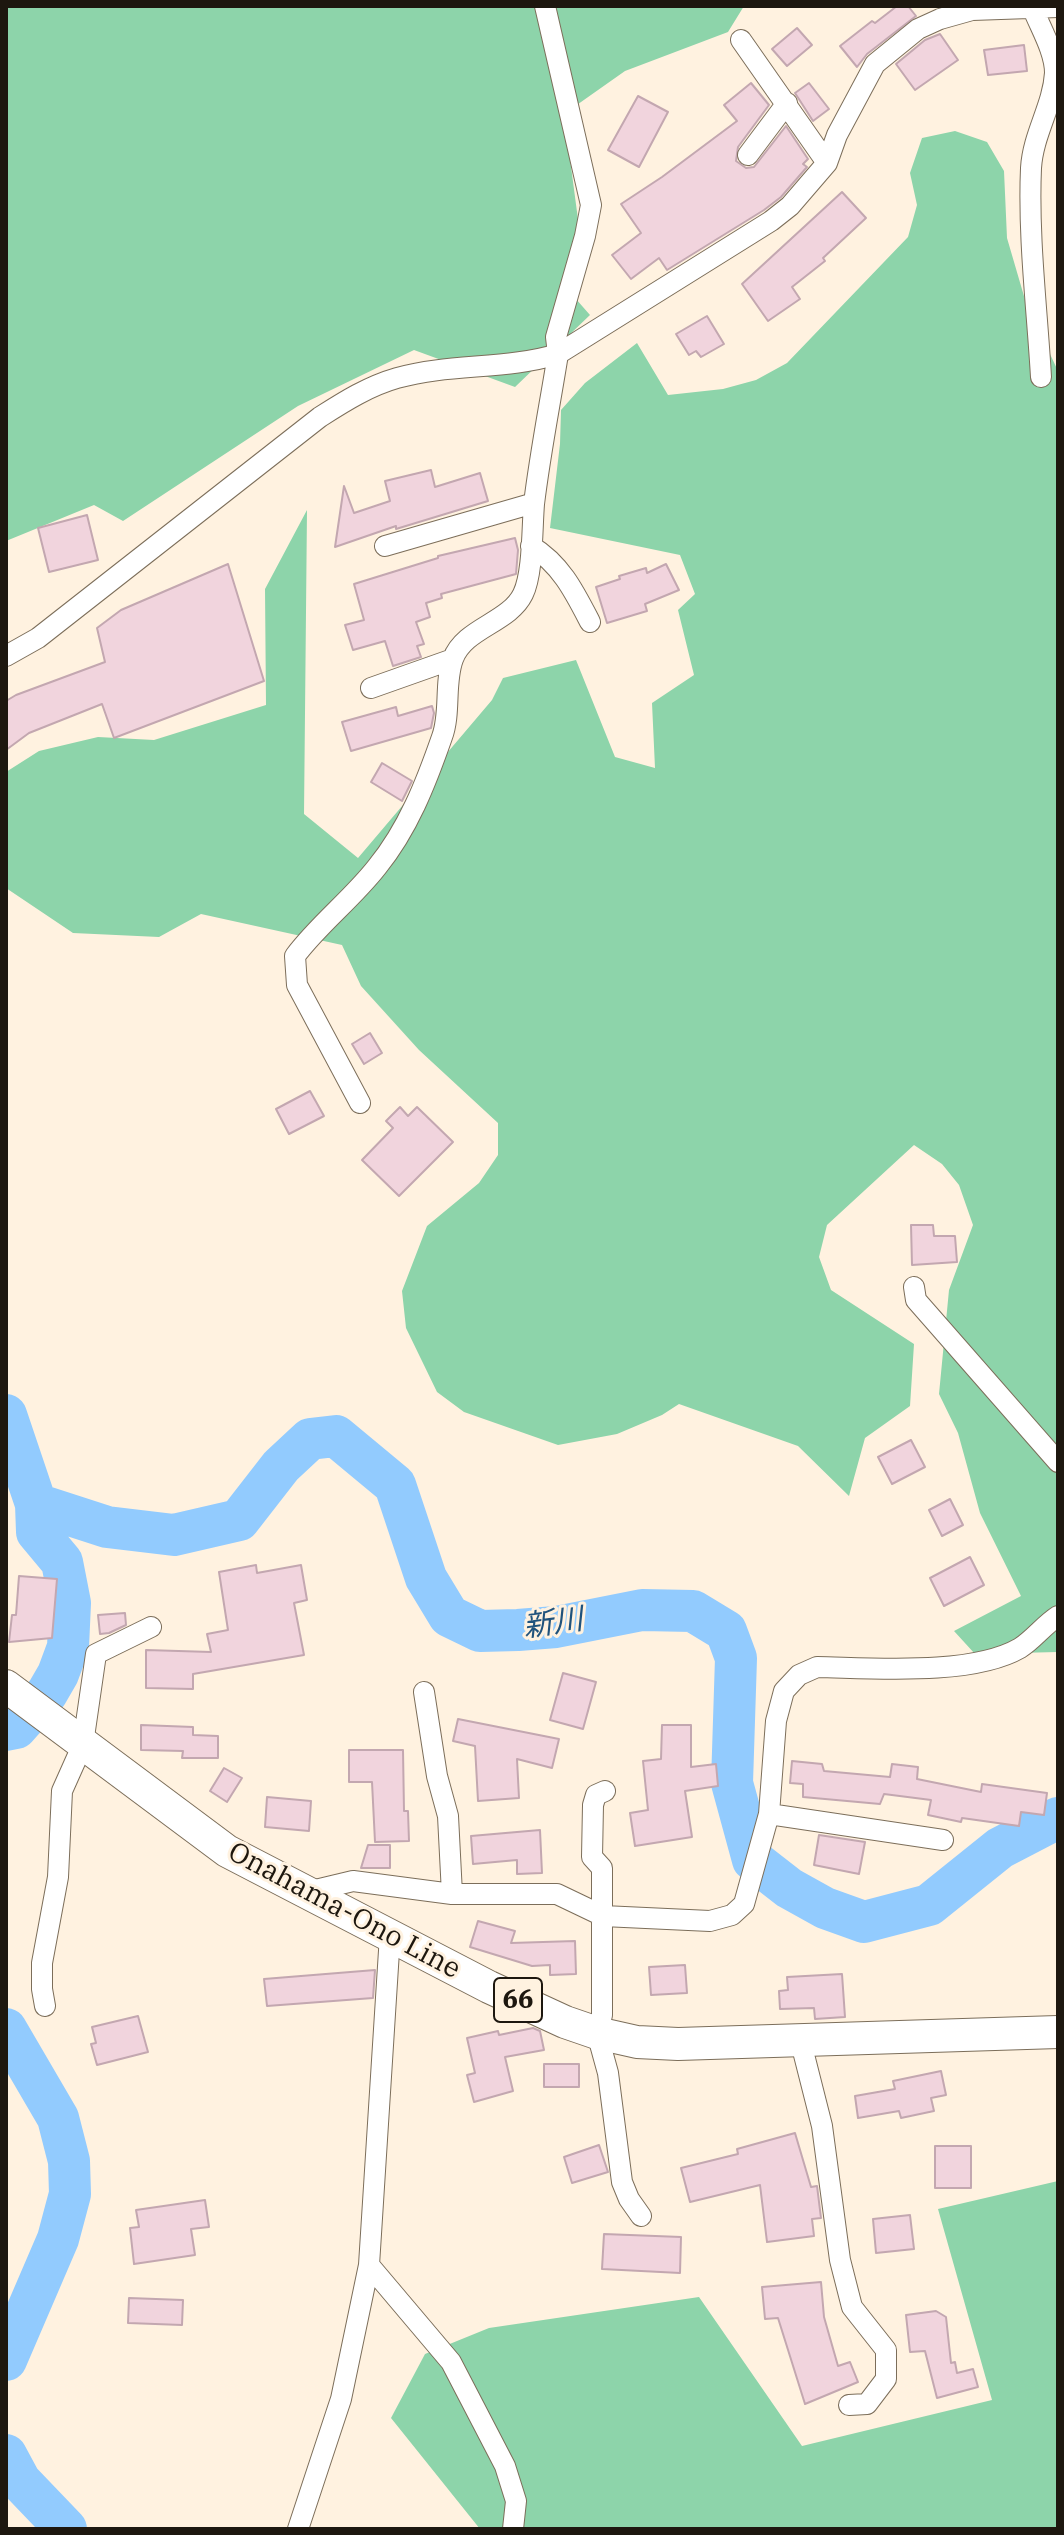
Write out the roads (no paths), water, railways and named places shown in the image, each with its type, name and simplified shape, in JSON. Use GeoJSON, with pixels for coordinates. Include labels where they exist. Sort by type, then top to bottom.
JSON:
{"type":"FeatureCollection","features":[{"type":"Feature","properties":{"kind":"main road","name":"Onahama-Ono Line"},"geometry":{"type":"LineString","coordinates":[[13,1692],[227,1851],[489,1987],[565,2022],[597,2033],[637,2042],[678,2044],[1058,2032]]}},
{"type":"Feature","properties":{"kind":"street"},"geometry":{"type":"LineString","coordinates":[[360,1103],[297,985],[295,956],[309,937],[331,918],[378,866],[404,828],[444,732],[453,659],[463,643],[516,606],[525,592],[534,503],[558,354],[556,337],[591,205],[545,6]]}},
{"type":"Feature","properties":{"kind":"street"},"geometry":{"type":"LineString","coordinates":[[6,656],[38,638],[320,417],[360,392],[419,373],[531,362],[558,354],[771,221],[790,206],[827,163],[837,135],[875,64],[935,13],[1058,7]]}},
{"type":"Feature","properties":{"kind":"street"},"geometry":{"type":"LineString","coordinates":[[1033,9],[1051,51],[1055,71],[1051,94],[1033,144],[1031,169],[1031,229],[1041,377]]}},
{"type":"Feature","properties":{"kind":"street"},"geometry":{"type":"LineString","coordinates":[[741,40],[827,163]]}},
{"type":"Feature","properties":{"kind":"street"},"geometry":{"type":"LineString","coordinates":[[748,155],[787,103]]}},
{"type":"Feature","properties":{"kind":"street"},"geometry":{"type":"LineString","coordinates":[[385,546],[534,503]]}},
{"type":"Feature","properties":{"kind":"street"},"geometry":{"type":"LineString","coordinates":[[531,546],[559,569],[590,622]]}},
{"type":"Feature","properties":{"kind":"street"},"geometry":{"type":"LineString","coordinates":[[371,688],[453,659]]}},
{"type":"Feature","properties":{"kind":"street"},"geometry":{"type":"LineString","coordinates":[[914,1287],[916,1300],[1058,1462]]}},
{"type":"Feature","properties":{"kind":"street"},"geometry":{"type":"LineString","coordinates":[[307,1892],[353,1881],[452,1894],[557,1894],[603,1916],[710,1921],[732,1915],[744,1904],[767,1822],[776,1721],[784,1691],[799,1675],[817,1667],[957,1665],[994,1659],[1021,1647],[1058,1616]]}},
{"type":"Feature","properties":{"kind":"street"},"geometry":{"type":"LineString","coordinates":[[45,2006],[42,1963],[58,1877],[62,1791],[83,1744],[96,1654],[151,1627]]}},
{"type":"Feature","properties":{"kind":"street"},"geometry":{"type":"LineString","coordinates":[[424,1692],[437,1776],[448,1816],[452,1894]]}},
{"type":"Feature","properties":{"kind":"street"},"geometry":{"type":"LineString","coordinates":[[605,1791],[596,1795],[593,1805],[592,1857],[602,1868],[603,1916],[602,2015],[597,2033],[608,2073],[622,2182],[641,2216]]}},
{"type":"Feature","properties":{"kind":"street"},"geometry":{"type":"LineString","coordinates":[[767,1822],[943,1840]]}},
{"type":"Feature","properties":{"kind":"street"},"geometry":{"type":"LineString","coordinates":[[298,2529],[341,2399],[369,2265],[390,1935]]}},
{"type":"Feature","properties":{"kind":"street"},"geometry":{"type":"LineString","coordinates":[[800,2039],[822,2126],[840,2260],[852,2307],[886,2350],[886,2379],[867,2404],[849,2405]]}},
{"type":"Feature","properties":{"kind":"street"},"geometry":{"type":"LineString","coordinates":[[369,2265],[451,2362],[505,2466],[516,2501],[513,2529]]}},
{"type":"Feature","properties":{"kind":"waterway"},"geometry":{"type":"LineString","coordinates":[[6,1415],[36,1504],[37,1532],[62,1562],[70,1603],[68,1647],[58,1674],[47,1693],[16,1728],[6,1730]]}},
{"type":"Feature","properties":{"kind":"waterway","name":"新川"},"geometry":{"type":"LineString","coordinates":[[36,1504],[107,1527],[174,1535],[239,1520],[281,1466],[310,1439],[336,1436],[395,1485],[426,1578],[449,1616],[480,1631],[556,1627],[642,1610],[693,1611],[726,1631],[736,1658],[732,1783],[753,1860],[789,1888],[825,1908],[864,1922],[929,1905],[1000,1848],[1058,1818]]}},
{"type":"Feature","properties":{"kind":"waterway"},"geometry":{"type":"LineString","coordinates":[[6,2029],[58,2118],[69,2161],[70,2194],[58,2239],[6,2360]]}},
{"type":"Feature","properties":{"kind":"waterway"},"geometry":{"type":"LineString","coordinates":[[6,2455],[20,2481],[66,2529]]}}]}
